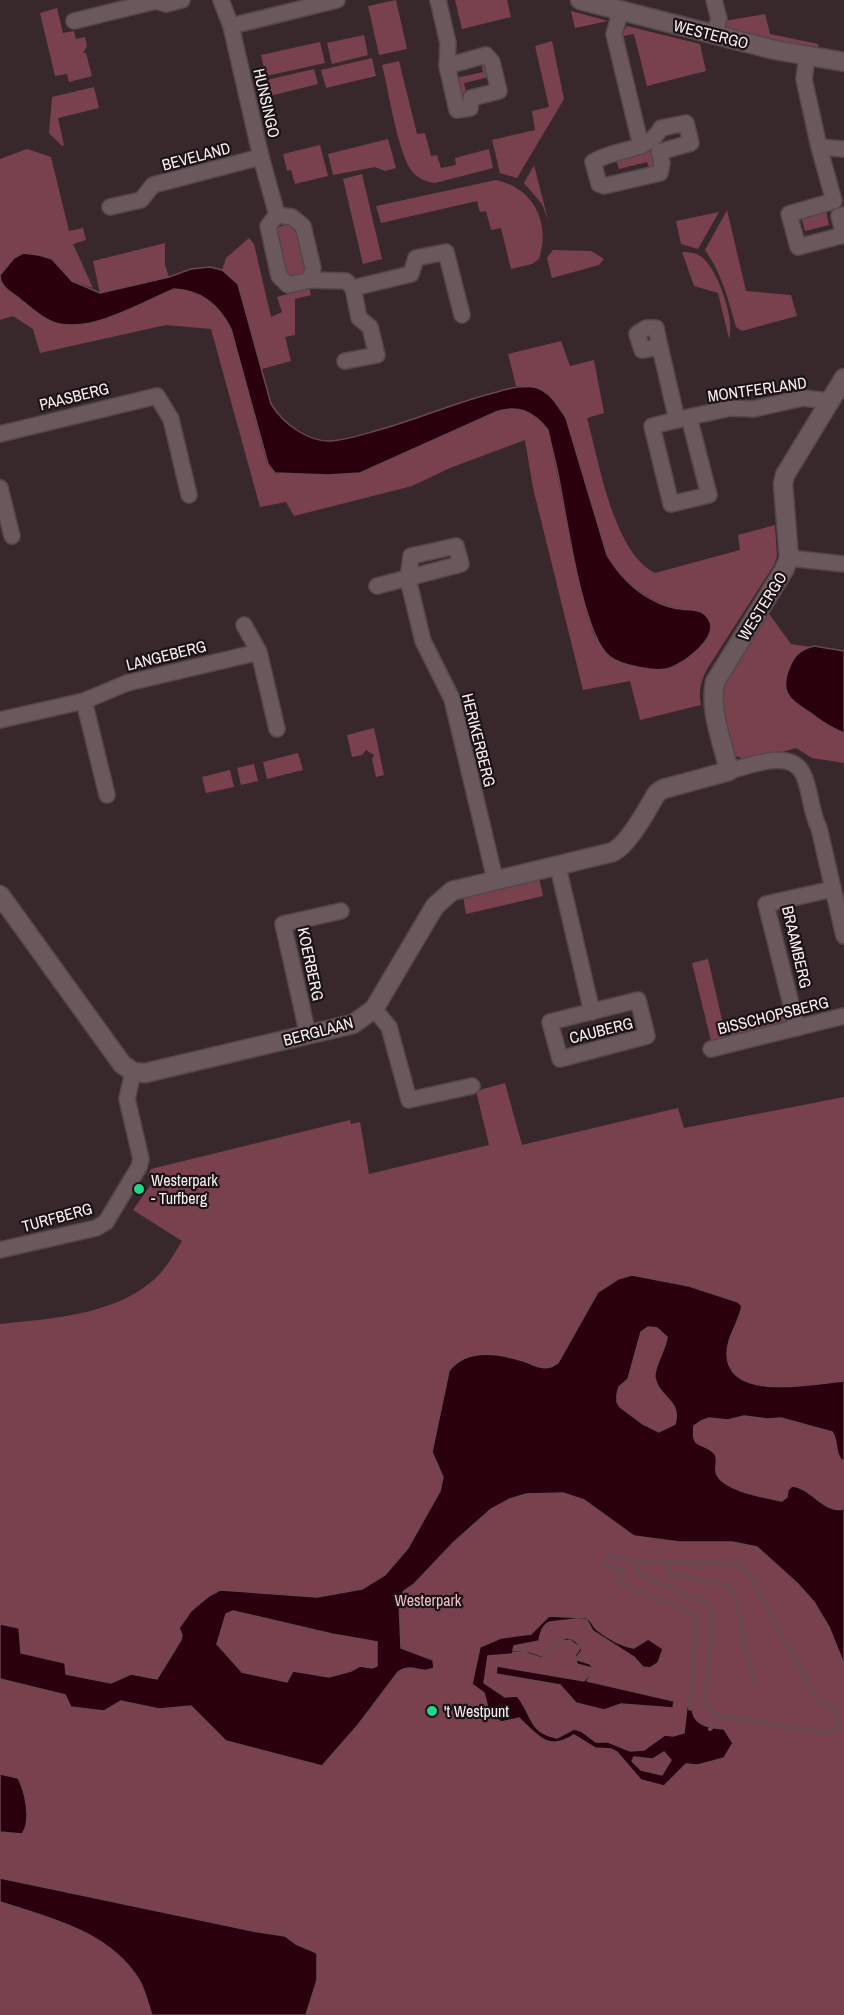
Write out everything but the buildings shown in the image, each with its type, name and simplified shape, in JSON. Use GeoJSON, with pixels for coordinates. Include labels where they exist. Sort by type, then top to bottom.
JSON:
{"type":"FeatureCollection","features":[{"type":"Feature","properties":{"kind":"street"},"geometry":{"type":"LineString","coordinates":[[74,21],[156,1],[166,4],[182,0]]}},
{"type":"Feature","properties":{"kind":"street","name":"HUNSINGO"},"geometry":{"type":"LineString","coordinates":[[221,0],[231,26],[261,157],[277,215],[268,226],[279,276],[288,285],[310,280]]}},
{"type":"Feature","properties":{"kind":"street"},"geometry":{"type":"LineString","coordinates":[[231,26],[338,0]]}},
{"type":"Feature","properties":{"kind":"street"},"geometry":{"type":"LineString","coordinates":[[438,0],[448,43],[447,66]]}},
{"type":"Feature","properties":{"kind":"street","name":"WESTERGO"},"geometry":{"type":"LineString","coordinates":[[580,0],[775,50],[844,62]]}},
{"type":"Feature","properties":{"kind":"street"},"geometry":{"type":"LineString","coordinates":[[714,0],[719,19],[714,35]]}},
{"type":"Feature","properties":{"kind":"street"},"geometry":{"type":"LineString","coordinates":[[621,10],[614,34],[652,146]]}},
{"type":"Feature","properties":{"kind":"street"},"geometry":{"type":"LineString","coordinates":[[807,56],[804,79],[819,147],[839,211]]}},
{"type":"Feature","properties":{"kind":"street"},"geometry":{"type":"LineString","coordinates":[[819,147],[844,149]]}},
{"type":"Feature","properties":{"kind":"street","name":"BEVELAND"},"geometry":{"type":"LineString","coordinates":[[111,207],[141,200],[153,185],[261,157]]}},
{"type":"Feature","properties":{"kind":"street"},"geometry":{"type":"LineString","coordinates":[[277,215],[292,217],[303,226],[313,267],[310,280],[346,281],[353,288],[359,318],[370,327],[377,355],[345,361]]}},
{"type":"Feature","properties":{"kind":"street"},"geometry":{"type":"LineString","coordinates":[[353,288],[411,274],[416,258],[446,252],[462,315]]}},
{"type":"Feature","properties":{"kind":"street","name":"MONTFERLAND"},"geometry":{"type":"LineString","coordinates":[[660,347],[683,418],[709,495],[671,504],[652,426],[683,418],[731,408],[753,409],[803,398],[830,401]]}},
{"type":"Feature","properties":{"kind":"street","name":"WESTERGO"},"geometry":{"type":"LineString","coordinates":[[729,771],[714,708],[712,695],[715,682],[784,570],[789,558],[783,484],[785,475],[844,378]]}},
{"type":"Feature","properties":{"kind":"street","name":"PAASBERG"},"geometry":{"type":"LineString","coordinates":[[0,434],[158,396],[171,419],[189,495]]}},
{"type":"Feature","properties":{"kind":"street"},"geometry":{"type":"LineString","coordinates":[[0,488],[12,536]]}},
{"type":"Feature","properties":{"kind":"street"},"geometry":{"type":"LineString","coordinates":[[789,558],[844,564]]}},
{"type":"Feature","properties":{"kind":"street","name":"HERIKERBERG"},"geometry":{"type":"LineString","coordinates":[[377,586],[408,579],[427,653],[452,699],[495,879]]}},
{"type":"Feature","properties":{"kind":"street"},"geometry":{"type":"LineString","coordinates":[[244,625],[259,652],[277,729]]}},
{"type":"Feature","properties":{"kind":"street","name":"LANGEBERG"},"geometry":{"type":"LineString","coordinates":[[0,720],[84,701],[127,683],[259,652]]}},
{"type":"Feature","properties":{"kind":"street"},"geometry":{"type":"LineString","coordinates":[[84,701],[107,795]]}},
{"type":"Feature","properties":{"kind":"street"},"geometry":{"type":"LineString","coordinates":[[729,771],[770,761],[788,760],[803,773],[819,828],[844,936]]}},
{"type":"Feature","properties":{"kind":"street","name":"BERGLAAN"},"geometry":{"type":"LineString","coordinates":[[133,1071],[145,1073],[353,1024],[374,1009],[435,906],[452,891],[495,879],[558,867],[619,849],[657,793],[663,789],[729,771]]}},
{"type":"Feature","properties":{"kind":"street","name":"CAUBERG"},"geometry":{"type":"LineString","coordinates":[[558,867],[592,1012]]}},
{"type":"Feature","properties":{"kind":"street","name":"BRAAMBERG"},"geometry":{"type":"LineString","coordinates":[[797,1028],[766,904],[833,889]]}},
{"type":"Feature","properties":{"kind":"street"},"geometry":{"type":"LineString","coordinates":[[0,895],[122,1064],[133,1071]]}},
{"type":"Feature","properties":{"kind":"street","name":"KOERBERG"},"geometry":{"type":"LineString","coordinates":[[308,1035],[283,924],[341,911]]}},
{"type":"Feature","properties":{"kind":"street","name":"CAUBERG"},"geometry":{"type":"LineString","coordinates":[[638,1000],[647,1036],[560,1059],[550,1022],[592,1012],[638,1000]]}},
{"type":"Feature","properties":{"kind":"street"},"geometry":{"type":"LineString","coordinates":[[374,1009],[389,1027],[409,1100],[472,1086]]}},
{"type":"Feature","properties":{"kind":"street","name":"BISSCHOPSBERG"},"geometry":{"type":"LineString","coordinates":[[711,1049],[844,1016]]}},
{"type":"Feature","properties":{"kind":"street","name":"TURFBERG"},"geometry":{"type":"LineString","coordinates":[[0,1250],[96,1228],[106,1222],[139,1167],[141,1159],[127,1099],[133,1071]]}},
{"type":"Feature","properties":{"kind":"green space"},"geometry":{"type":"Polygon","coordinates":[[[396,0],[407,49],[379,55],[368,6],[396,0]]]}},
{"type":"Feature","properties":{"kind":"green space"},"geometry":{"type":"Polygon","coordinates":[[[455,0],[507,0],[511,17],[462,29],[455,0]]]}},
{"type":"Feature","properties":{"kind":"green space"},"geometry":{"type":"Polygon","coordinates":[[[57,8],[63,33],[74,31],[76,39],[85,37],[87,46],[83,53],[86,53],[92,76],[69,82],[67,74],[55,76],[40,13],[57,8]]]}},
{"type":"Feature","properties":{"kind":"green space"},"geometry":{"type":"Polygon","coordinates":[[[571,11],[608,21],[575,28],[571,11]]]}},
{"type":"Feature","properties":{"kind":"green space"},"geometry":{"type":"Polygon","coordinates":[[[765,14],[770,34],[818,44],[818,51],[727,28],[724,21],[765,14]]]}},
{"type":"Feature","properties":{"kind":"green space"},"geometry":{"type":"Polygon","coordinates":[[[627,26],[700,44],[706,71],[647,86],[634,34],[623,36],[622,33],[627,26]]]}},
{"type":"Feature","properties":{"kind":"green space"},"geometry":{"type":"Polygon","coordinates":[[[364,35],[368,55],[332,64],[327,43],[364,35]]]}},
{"type":"Feature","properties":{"kind":"green space"},"geometry":{"type":"Polygon","coordinates":[[[552,41],[564,99],[517,178],[500,173],[492,140],[535,130],[532,111],[549,107],[535,46],[552,41]]]}},
{"type":"Feature","properties":{"kind":"green space"},"geometry":{"type":"Polygon","coordinates":[[[320,42],[325,63],[266,76],[261,55],[320,42]]]}},
{"type":"Feature","properties":{"kind":"green space"},"geometry":{"type":"Polygon","coordinates":[[[372,58],[376,76],[326,88],[321,70],[372,58]]]}},
{"type":"Feature","properties":{"kind":"green space"},"geometry":{"type":"Polygon","coordinates":[[[399,61],[417,134],[425,133],[431,156],[437,155],[441,168],[456,165],[455,158],[489,149],[493,168],[435,183],[428,182],[413,173],[402,149],[382,65],[399,61]]]}},
{"type":"Feature","properties":{"kind":"green space"},"geometry":{"type":"Polygon","coordinates":[[[484,62],[489,77],[464,83],[467,98],[463,101],[456,78],[483,72],[481,63],[484,62]]]}},
{"type":"Feature","properties":{"kind":"green space"},"geometry":{"type":"Polygon","coordinates":[[[314,69],[318,84],[270,96],[267,80],[314,69]]]}},
{"type":"Feature","properties":{"kind":"green space"},"geometry":{"type":"Polygon","coordinates":[[[94,87],[99,108],[58,118],[64,145],[62,146],[49,133],[52,97],[94,87]]]}},
{"type":"Feature","properties":{"kind":"green space"},"geometry":{"type":"Polygon","coordinates":[[[388,139],[396,168],[385,171],[375,167],[333,175],[328,154],[388,139]]]}},
{"type":"Feature","properties":{"kind":"green space"},"geometry":{"type":"Polygon","coordinates":[[[320,145],[328,176],[295,184],[291,170],[287,171],[283,154],[320,145]]]}},
{"type":"Feature","properties":{"kind":"green space"},"geometry":{"type":"Polygon","coordinates":[[[27,149],[51,157],[69,231],[83,228],[86,240],[73,244],[93,288],[72,281],[62,269],[10,263],[0,275],[0,159],[27,149]]]}},
{"type":"Feature","properties":{"kind":"green space"},"geometry":{"type":"Polygon","coordinates":[[[645,150],[652,151],[655,163],[650,171],[647,162],[619,169],[616,159],[645,150]]]}},
{"type":"Feature","properties":{"kind":"green space"},"geometry":{"type":"Polygon","coordinates":[[[534,165],[548,220],[542,204],[524,183],[534,165]]]}},
{"type":"Feature","properties":{"kind":"green space"},"geometry":{"type":"Polygon","coordinates":[[[362,174],[382,259],[363,264],[343,179],[362,174]]]}},
{"type":"Feature","properties":{"kind":"green space"},"geometry":{"type":"Polygon","coordinates":[[[496,180],[520,191],[536,209],[543,232],[539,259],[532,264],[511,269],[501,228],[491,230],[486,211],[480,212],[477,201],[381,223],[376,206],[496,180]]]}},
{"type":"Feature","properties":{"kind":"green space"},"geometry":{"type":"Polygon","coordinates":[[[727,210],[746,291],[791,295],[797,316],[742,331],[736,327],[720,278],[705,250],[727,210]]]}},
{"type":"Feature","properties":{"kind":"green space"},"geometry":{"type":"Polygon","coordinates":[[[826,210],[829,225],[805,231],[801,216],[826,210]]]}},
{"type":"Feature","properties":{"kind":"green space"},"geometry":{"type":"Polygon","coordinates":[[[719,212],[698,249],[681,244],[676,221],[719,212]]]}},
{"type":"Feature","properties":{"kind":"green space"},"geometry":{"type":"Polygon","coordinates":[[[288,224],[297,230],[306,268],[303,274],[294,278],[287,276],[276,230],[288,224]]]}},
{"type":"Feature","properties":{"kind":"green space"},"geometry":{"type":"Polygon","coordinates":[[[249,238],[254,244],[271,317],[282,312],[277,297],[309,288],[311,295],[295,299],[295,335],[285,337],[291,361],[262,369],[238,284],[222,270],[226,258],[249,238]]]}},
{"type":"Feature","properties":{"kind":"green space"},"geometry":{"type":"Polygon","coordinates":[[[165,243],[165,265],[169,277],[100,293],[93,261],[165,243]]]}},
{"type":"Feature","properties":{"kind":"green space"},"geometry":{"type":"Polygon","coordinates":[[[553,250],[591,251],[604,259],[599,265],[552,278],[547,258],[553,250]]]}},
{"type":"Feature","properties":{"kind":"green space"},"geometry":{"type":"Polygon","coordinates":[[[682,252],[694,253],[702,257],[715,275],[728,309],[729,339],[718,293],[694,286],[682,252]]]}},
{"type":"Feature","properties":{"kind":"green space"},"geometry":{"type":"Polygon","coordinates":[[[0,281],[7,290],[36,312],[49,321],[59,324],[73,325],[103,320],[174,289],[193,292],[208,300],[221,313],[231,329],[267,464],[275,473],[328,475],[360,473],[496,412],[519,409],[532,414],[548,430],[579,583],[593,633],[609,657],[648,669],[688,657],[708,639],[696,610],[682,609],[656,601],[634,586],[615,567],[607,555],[528,387],[516,386],[508,354],[561,341],[570,366],[594,360],[604,413],[587,418],[618,526],[628,546],[641,562],[655,573],[740,550],[738,535],[775,525],[777,556],[774,565],[707,669],[701,686],[701,705],[640,720],[630,681],[583,690],[533,488],[525,440],[450,468],[412,486],[294,516],[286,502],[260,507],[211,329],[166,325],[40,353],[33,329],[13,316],[0,320],[0,281]]]}},
{"type":"Feature","properties":{"kind":"green space"},"geometry":{"type":"Polygon","coordinates":[[[767,611],[791,644],[844,652],[844,763],[812,758],[796,748],[748,761],[736,756],[732,751],[720,705],[724,681],[767,611]]]}},
{"type":"Feature","properties":{"kind":"green space"},"geometry":{"type":"Polygon","coordinates":[[[374,728],[384,775],[376,777],[372,759],[374,755],[366,750],[362,755],[352,757],[347,735],[374,728]]]}},
{"type":"Feature","properties":{"kind":"green space"},"geometry":{"type":"Polygon","coordinates":[[[298,753],[303,770],[267,779],[263,762],[298,753]]]}},
{"type":"Feature","properties":{"kind":"green space"},"geometry":{"type":"Polygon","coordinates":[[[254,764],[258,781],[241,785],[237,768],[254,764]]]}},
{"type":"Feature","properties":{"kind":"green space"},"geometry":{"type":"Polygon","coordinates":[[[230,770],[234,787],[206,793],[202,777],[230,770]]]}},
{"type":"Feature","properties":{"kind":"green space"},"geometry":{"type":"Polygon","coordinates":[[[539,878],[543,896],[466,914],[463,896],[539,878]]]}},
{"type":"Feature","properties":{"kind":"green space"},"geometry":{"type":"Polygon","coordinates":[[[708,959],[727,1041],[712,1045],[692,963],[708,959]]]}},
{"type":"Feature","properties":{"kind":"green space"},"geometry":{"type":"Polygon","coordinates":[[[791,1012],[794,1021],[732,1040],[728,1027],[791,1012]]]}},
{"type":"Feature","properties":{"kind":"green space","name":"Westerpark"},"geometry":{"type":"Polygon","coordinates":[[[505,1083],[522,1145],[678,1108],[684,1128],[844,1097],[844,2015],[0,2015],[0,1324],[79,1314],[118,1302],[136,1293],[156,1278],[182,1241],[133,1210],[154,1180],[148,1175],[151,1169],[350,1120],[351,1124],[360,1122],[369,1174],[489,1145],[476,1091],[505,1083]]]}},
{"type":"Feature","properties":{"kind":"shaded area"},"geometry":{"type":"Polygon","coordinates":[[[23,253],[52,259],[72,281],[100,293],[169,277],[191,269],[210,267],[222,270],[238,284],[271,404],[296,430],[313,438],[342,440],[508,389],[526,387],[542,390],[553,399],[566,418],[611,562],[632,585],[651,599],[669,607],[697,611],[707,616],[711,627],[705,642],[692,655],[670,668],[656,670],[614,659],[599,643],[583,599],[576,571],[548,430],[531,414],[518,409],[496,412],[360,473],[328,475],[275,473],[268,464],[231,329],[215,306],[193,292],[174,289],[103,320],[73,325],[59,324],[38,313],[2,283],[0,275],[14,258],[23,253]]]}},
{"type":"Feature","properties":{"kind":"shaded area"},"geometry":{"type":"Polygon","coordinates":[[[814,646],[844,651],[844,733],[827,725],[798,705],[786,690],[785,683],[794,658],[802,650],[814,646]]]}},
{"type":"Feature","properties":{"kind":"shaded area"},"geometry":{"type":"Polygon","coordinates":[[[632,1275],[689,1286],[738,1302],[742,1306],[729,1341],[727,1354],[731,1369],[742,1379],[757,1385],[775,1387],[844,1381],[844,1460],[841,1460],[839,1456],[832,1432],[781,1418],[744,1416],[728,1420],[709,1418],[694,1426],[694,1439],[716,1455],[717,1475],[721,1481],[736,1489],[782,1501],[787,1497],[788,1490],[792,1486],[805,1491],[829,1507],[844,1509],[844,1664],[829,1627],[814,1602],[798,1584],[757,1547],[732,1542],[679,1542],[634,1536],[584,1500],[563,1493],[526,1494],[491,1509],[404,1591],[399,1600],[401,1648],[433,1660],[434,1668],[425,1670],[408,1668],[398,1672],[358,1725],[322,1766],[226,1741],[191,1706],[159,1709],[121,1701],[104,1711],[71,1707],[65,1695],[0,1679],[0,1624],[19,1628],[21,1653],[65,1663],[66,1674],[111,1683],[131,1674],[157,1679],[181,1640],[182,1635],[179,1628],[191,1611],[220,1590],[317,1597],[362,1589],[385,1575],[408,1548],[440,1491],[443,1477],[432,1452],[449,1371],[464,1359],[483,1354],[503,1356],[543,1368],[553,1366],[558,1363],[598,1292],[618,1279],[632,1275]],[[648,1327],[641,1332],[628,1379],[619,1387],[617,1402],[620,1407],[643,1424],[659,1432],[675,1424],[676,1416],[673,1404],[657,1385],[655,1378],[667,1337],[657,1328],[648,1327]],[[233,1611],[226,1614],[217,1644],[242,1672],[287,1682],[293,1671],[329,1677],[360,1666],[372,1668],[377,1666],[377,1642],[233,1611]]]}},
{"type":"Feature","properties":{"kind":"shaded area"},"geometry":{"type":"Polygon","coordinates":[[[549,1616],[587,1618],[605,1636],[629,1647],[634,1648],[648,1639],[663,1649],[658,1663],[650,1668],[643,1667],[634,1657],[593,1631],[587,1620],[550,1622],[542,1630],[539,1641],[514,1646],[513,1650],[542,1656],[562,1640],[572,1639],[582,1650],[577,1660],[590,1664],[594,1669],[587,1681],[674,1701],[673,1708],[621,1704],[604,1710],[576,1703],[560,1685],[496,1674],[497,1666],[584,1681],[592,1668],[577,1664],[575,1656],[580,1648],[570,1640],[562,1641],[542,1658],[513,1652],[512,1654],[488,1656],[484,1683],[505,1697],[517,1696],[535,1727],[547,1735],[557,1738],[574,1729],[581,1731],[596,1742],[608,1742],[630,1751],[644,1750],[665,1735],[673,1736],[684,1733],[687,1707],[692,1707],[698,1722],[713,1728],[724,1729],[733,1743],[724,1758],[698,1765],[686,1764],[664,1786],[641,1780],[617,1752],[611,1749],[595,1748],[574,1735],[557,1742],[544,1740],[519,1718],[501,1722],[489,1712],[484,1693],[472,1684],[480,1647],[501,1638],[531,1634],[549,1616]],[[664,1752],[653,1759],[634,1757],[632,1761],[641,1770],[662,1775],[671,1760],[664,1752]]]}},
{"type":"Feature","properties":{"kind":"shaded area"},"geometry":{"type":"Polygon","coordinates":[[[0,1774],[18,1778],[21,1784],[27,1814],[27,1822],[22,1834],[0,1832],[0,1774]]]}},
{"type":"Feature","properties":{"kind":"shaded area"},"geometry":{"type":"Polygon","coordinates":[[[0,1878],[285,1936],[296,1944],[317,1953],[317,1980],[306,2015],[152,2015],[139,1980],[112,1950],[77,1929],[0,1902],[0,1878]]]}},
{"type":"Feature","properties":{"kind":"waterway"},"geometry":{"type":"LineString","coordinates":[[633,1561],[639,1574],[706,1602],[710,1607],[713,1614],[705,1700],[709,1711],[728,1717],[825,1733],[839,1727],[834,1709],[819,1703],[750,1576],[742,1568],[730,1564],[633,1561],[609,1555],[606,1565],[623,1571],[619,1583],[697,1615],[690,1709]]}},
{"type":"Feature","properties":{"kind":"waterway"},"geometry":{"type":"LineString","coordinates":[[671,1563],[668,1573],[728,1586],[734,1595],[754,1682]]}},
{"type":"Feature","properties":{"kind":"waterway"},"geometry":{"type":"LineString","coordinates":[[710,1729],[724,1715]]}},
{"type":"Feature","properties":{"kind":"place","name":"Westerpark - Turfberg"},"geometry":{"type":"Point","coordinates":[139,1189]}},
{"type":"Feature","properties":{"kind":"place","name":"'t Westpunt"},"geometry":{"type":"Point","coordinates":[432,1711]}}]}
